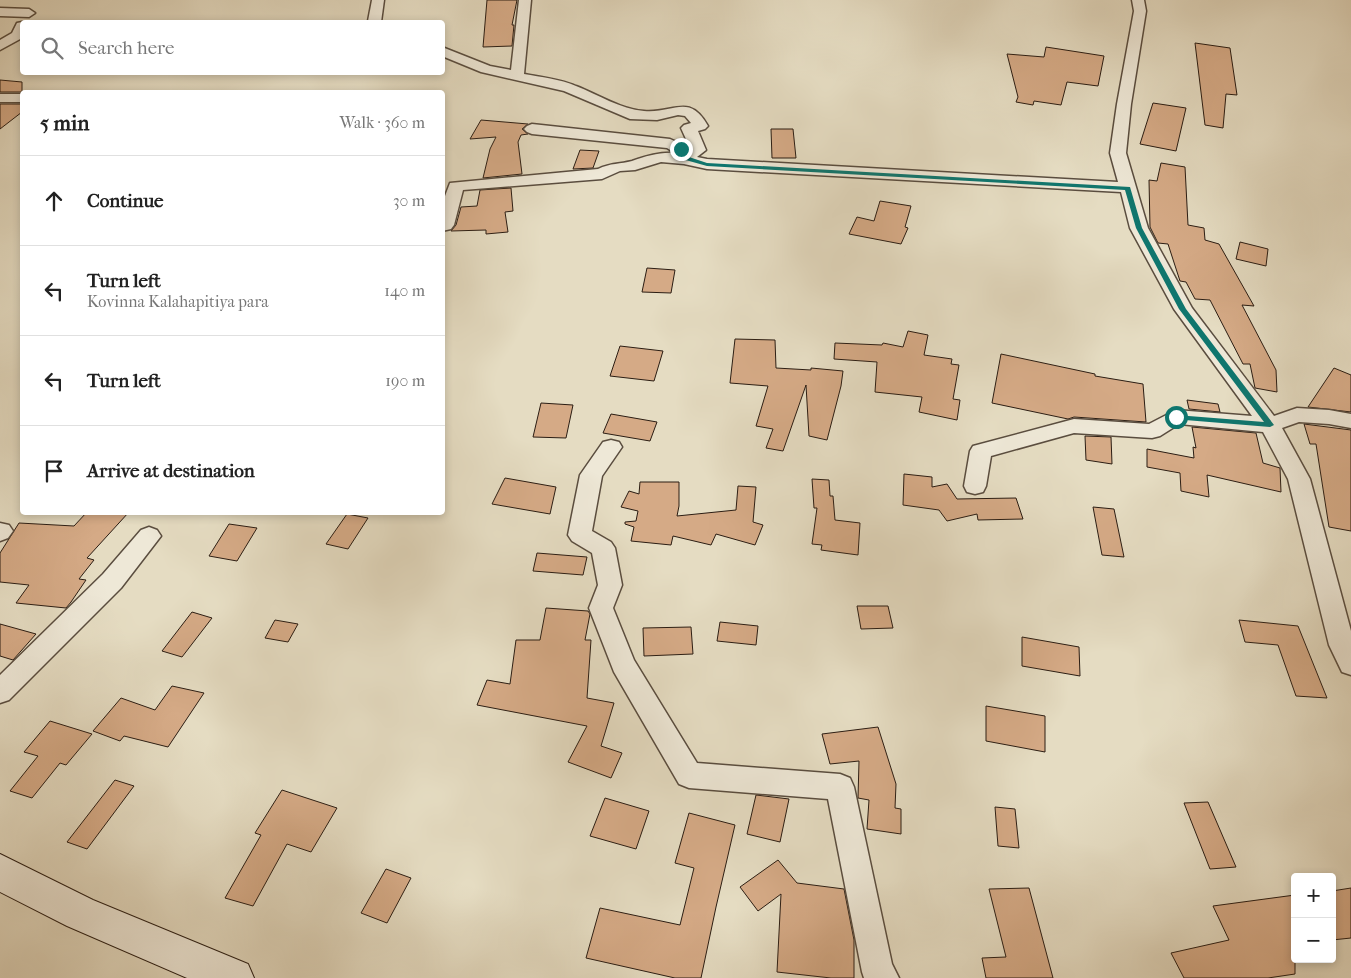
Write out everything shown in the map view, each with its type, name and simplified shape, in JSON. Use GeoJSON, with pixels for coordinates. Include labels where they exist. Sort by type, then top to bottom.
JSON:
{"type":"FeatureCollection","features":[{"type":"Feature","properties":{"kind":"street"},"geometry":{"type":"LineString","coordinates":[[0,12],[25,20],[40,0]]}},
{"type":"Feature","properties":{"kind":"street"},"geometry":{"type":"LineString","coordinates":[[374,20],[378,0]]}},
{"type":"Feature","properties":{"kind":"street"},"geometry":{"type":"LineString","coordinates":[[517,76],[525,0]]}},
{"type":"Feature","properties":{"kind":"street"},"geometry":{"type":"LineString","coordinates":[[1138,0],[1140,11],[1124,104],[1118,153],[1139,228],[1183,309],[1270,425],[1299,479],[1342,645],[1351,664]]}},
{"type":"Feature","properties":{"kind":"street"},"geometry":{"type":"LineString","coordinates":[[0,46],[18,35],[20,31]]}},
{"type":"Feature","properties":{"kind":"street"},"geometry":{"type":"LineString","coordinates":[[445,52],[486,69],[569,88],[663,128],[682,153]]}},
{"type":"Feature","properties":{"kind":"street"},"geometry":{"type":"LineString","coordinates":[[0,98],[20,98]]}},
{"type":"Feature","properties":{"kind":"street"},"geometry":{"type":"LineString","coordinates":[[445,224],[456,186],[602,174],[618,165],[637,164],[645,160],[698,150],[689,128],[700,126],[697,118],[690,112],[676,110],[655,116],[646,116],[616,109]]}},
{"type":"Feature","properties":{"kind":"street"},"geometry":{"type":"LineString","coordinates":[[532,129],[670,144],[682,153],[707,164],[1128,188]]}},
{"type":"Feature","properties":{"kind":"street"},"geometry":{"type":"LineString","coordinates":[[975,486],[981,451],[1074,426],[1152,431],[1176,417],[1270,425],[1297,415],[1330,417],[1351,421]]}},
{"type":"Feature","properties":{"kind":"street"},"geometry":{"type":"LineString","coordinates":[[611,447],[591,475],[580,535],[603,548],[610,585],[602,608],[623,664],[689,775],[840,787],[878,972],[883,978]]}},
{"type":"Feature","properties":{"kind":"street"},"geometry":{"type":"LineString","coordinates":[[0,692],[112,581],[149,536]]}},
{"type":"Feature","properties":{"kind":"street"},"geometry":{"type":"LineString","coordinates":[[0,872],[80,913],[234,978]]}},
{"type":"Feature","properties":{"kind":"building"},"geometry":{"type":"Polygon","coordinates":[[[487,0],[517,0],[512,25],[514,25],[512,46],[483,47],[487,0]]]}},
{"type":"Feature","properties":{"kind":"building"},"geometry":{"type":"Polygon","coordinates":[[[1195,43],[1230,48],[1237,95],[1226,94],[1223,128],[1205,125],[1195,43]]]}},
{"type":"Feature","properties":{"kind":"building"},"geometry":{"type":"Polygon","coordinates":[[[1046,47],[1104,56],[1098,86],[1067,82],[1061,105],[1034,101],[1033,105],[1016,102],[1018,97],[1007,54],[1044,57],[1046,47]]]}},
{"type":"Feature","properties":{"kind":"building"},"geometry":{"type":"Polygon","coordinates":[[[0,80],[22,82],[22,90],[20,92],[0,92],[0,80]]]}},
{"type":"Feature","properties":{"kind":"building"},"geometry":{"type":"Polygon","coordinates":[[[1153,103],[1186,108],[1176,151],[1140,144],[1153,103]]]}},
{"type":"Feature","properties":{"kind":"building"},"geometry":{"type":"Polygon","coordinates":[[[0,104],[20,104],[20,114],[0,129],[0,104]]]}},
{"type":"Feature","properties":{"kind":"building"},"geometry":{"type":"Polygon","coordinates":[[[481,120],[528,124],[522,129],[528,134],[521,135],[518,142],[522,174],[483,178],[490,149],[496,137],[470,139],[481,120]]]}},
{"type":"Feature","properties":{"kind":"building"},"geometry":{"type":"Polygon","coordinates":[[[771,129],[793,129],[796,158],[772,158],[771,129]]]}},
{"type":"Feature","properties":{"kind":"building"},"geometry":{"type":"Polygon","coordinates":[[[580,150],[599,151],[593,168],[573,169],[580,150]]]}},
{"type":"Feature","properties":{"kind":"building"},"geometry":{"type":"Polygon","coordinates":[[[1161,163],[1185,167],[1188,225],[1204,228],[1205,240],[1219,244],[1254,306],[1242,305],[1276,370],[1277,392],[1255,388],[1250,364],[1243,364],[1210,300],[1195,299],[1186,282],[1180,281],[1168,244],[1158,243],[1150,227],[1149,180],[1157,181],[1161,163]]]}},
{"type":"Feature","properties":{"kind":"building"},"geometry":{"type":"Polygon","coordinates":[[[511,188],[513,211],[505,212],[508,232],[486,234],[486,230],[451,231],[456,225],[461,207],[477,206],[480,190],[511,188]]]}},
{"type":"Feature","properties":{"kind":"building"},"geometry":{"type":"Polygon","coordinates":[[[880,201],[911,206],[905,227],[908,228],[901,244],[849,234],[857,217],[874,221],[880,201]]]}},
{"type":"Feature","properties":{"kind":"building"},"geometry":{"type":"Polygon","coordinates":[[[1240,242],[1268,249],[1266,266],[1236,259],[1240,242]]]}},
{"type":"Feature","properties":{"kind":"building"},"geometry":{"type":"Polygon","coordinates":[[[647,268],[675,270],[671,293],[642,292],[647,268]]]}},
{"type":"Feature","properties":{"kind":"building"},"geometry":{"type":"Polygon","coordinates":[[[908,331],[928,335],[924,355],[952,359],[951,364],[959,365],[953,399],[960,400],[957,420],[919,412],[922,397],[875,392],[877,362],[834,359],[835,343],[882,345],[883,343],[903,347],[908,331]]]}},
{"type":"Feature","properties":{"kind":"building"},"geometry":{"type":"Polygon","coordinates":[[[735,339],[775,340],[776,368],[811,370],[811,368],[843,371],[827,440],[809,436],[806,385],[783,451],[766,448],[773,429],[756,426],[768,386],[730,383],[735,339]]]}},
{"type":"Feature","properties":{"kind":"building"},"geometry":{"type":"Polygon","coordinates":[[[620,346],[663,351],[654,381],[610,376],[620,346]]]}},
{"type":"Feature","properties":{"kind":"building"},"geometry":{"type":"Polygon","coordinates":[[[1001,354],[1095,374],[1095,376],[1143,384],[1146,422],[1074,417],[1068,419],[992,403],[1001,354]]]}},
{"type":"Feature","properties":{"kind":"building"},"geometry":{"type":"Polygon","coordinates":[[[1334,368],[1351,375],[1351,412],[1308,407],[1334,368]]]}},
{"type":"Feature","properties":{"kind":"building"},"geometry":{"type":"Polygon","coordinates":[[[1187,400],[1218,404],[1220,412],[1189,409],[1187,400]]]}},
{"type":"Feature","properties":{"kind":"building"},"geometry":{"type":"Polygon","coordinates":[[[541,403],[573,405],[566,438],[533,437],[541,403]]]}},
{"type":"Feature","properties":{"kind":"building"},"geometry":{"type":"Polygon","coordinates":[[[611,414],[657,422],[650,441],[603,433],[611,414]]]}},
{"type":"Feature","properties":{"kind":"building"},"geometry":{"type":"Polygon","coordinates":[[[1304,424],[1351,430],[1351,531],[1329,527],[1316,444],[1310,444],[1304,424]]]}},
{"type":"Feature","properties":{"kind":"building"},"geometry":{"type":"Polygon","coordinates":[[[1192,427],[1256,433],[1263,463],[1280,468],[1281,492],[1207,475],[1209,497],[1181,491],[1180,473],[1147,467],[1147,449],[1194,458],[1193,447],[1196,448],[1192,427]]]}},
{"type":"Feature","properties":{"kind":"building"},"geometry":{"type":"Polygon","coordinates":[[[1085,436],[1111,437],[1112,464],[1086,460],[1085,436]]]}},
{"type":"Feature","properties":{"kind":"building"},"geometry":{"type":"Polygon","coordinates":[[[904,474],[932,477],[932,487],[947,484],[957,499],[1016,498],[1023,519],[978,520],[977,514],[947,521],[939,510],[903,505],[904,474]]]}},
{"type":"Feature","properties":{"kind":"building"},"geometry":{"type":"Polygon","coordinates":[[[505,478],[556,487],[550,514],[492,504],[505,478]]]}},
{"type":"Feature","properties":{"kind":"building"},"geometry":{"type":"Polygon","coordinates":[[[812,479],[829,480],[830,496],[833,496],[835,520],[860,523],[858,555],[821,550],[822,545],[812,544],[817,508],[814,508],[812,479]]]}},
{"type":"Feature","properties":{"kind":"building"},"geometry":{"type":"Polygon","coordinates":[[[640,482],[679,482],[677,516],[736,510],[738,486],[756,487],[753,522],[763,525],[755,545],[716,534],[711,545],[673,536],[671,545],[631,541],[634,527],[625,524],[625,522],[636,521],[638,511],[621,507],[629,491],[639,494],[640,482]]]}},
{"type":"Feature","properties":{"kind":"building"},"geometry":{"type":"Polygon","coordinates":[[[1093,507],[1114,509],[1124,557],[1102,555],[1093,507]]]}},
{"type":"Feature","properties":{"kind":"building"},"geometry":{"type":"Polygon","coordinates":[[[84,515],[126,515],[87,558],[94,560],[79,579],[86,580],[66,608],[16,603],[29,585],[0,582],[0,553],[19,523],[74,526],[84,515]]]}},
{"type":"Feature","properties":{"kind":"building"},"geometry":{"type":"Polygon","coordinates":[[[346,515],[368,518],[348,549],[326,544],[346,515]]]}},
{"type":"Feature","properties":{"kind":"building"},"geometry":{"type":"Polygon","coordinates":[[[229,524],[257,528],[237,561],[209,556],[229,524]]]}},
{"type":"Feature","properties":{"kind":"building"},"geometry":{"type":"Polygon","coordinates":[[[537,553],[587,557],[583,575],[533,571],[537,553]]]}},
{"type":"Feature","properties":{"kind":"building"},"geometry":{"type":"Polygon","coordinates":[[[857,606],[888,606],[893,628],[861,629],[857,606]]]}},
{"type":"Feature","properties":{"kind":"building"},"geometry":{"type":"Polygon","coordinates":[[[546,608],[588,611],[590,614],[585,640],[591,640],[587,698],[614,703],[601,746],[622,753],[611,778],[568,762],[587,726],[477,705],[487,680],[510,684],[516,640],[540,640],[546,608]]]}},
{"type":"Feature","properties":{"kind":"building"},"geometry":{"type":"Polygon","coordinates":[[[192,612],[212,618],[182,657],[162,651],[192,612]]]}},
{"type":"Feature","properties":{"kind":"building"},"geometry":{"type":"Polygon","coordinates":[[[275,620],[298,624],[288,642],[265,638],[275,620]]]}},
{"type":"Feature","properties":{"kind":"building"},"geometry":{"type":"Polygon","coordinates":[[[1239,620],[1298,626],[1327,698],[1296,696],[1278,645],[1245,642],[1239,620]]]}},
{"type":"Feature","properties":{"kind":"building"},"geometry":{"type":"Polygon","coordinates":[[[720,622],[758,626],[756,645],[717,641],[720,622]]]}},
{"type":"Feature","properties":{"kind":"building"},"geometry":{"type":"Polygon","coordinates":[[[0,624],[36,634],[13,660],[0,656],[0,624]]]}},
{"type":"Feature","properties":{"kind":"building"},"geometry":{"type":"Polygon","coordinates":[[[691,627],[693,654],[644,656],[643,628],[691,627]]]}},
{"type":"Feature","properties":{"kind":"building"},"geometry":{"type":"Polygon","coordinates":[[[1022,637],[1079,647],[1080,676],[1022,666],[1022,637]]]}},
{"type":"Feature","properties":{"kind":"building"},"geometry":{"type":"Polygon","coordinates":[[[172,686],[204,693],[168,747],[124,736],[120,741],[93,731],[121,698],[155,710],[172,686]]]}},
{"type":"Feature","properties":{"kind":"building"},"geometry":{"type":"Polygon","coordinates":[[[986,706],[1045,716],[1045,752],[986,741],[986,706]]]}},
{"type":"Feature","properties":{"kind":"building"},"geometry":{"type":"Polygon","coordinates":[[[50,721],[92,734],[66,765],[60,763],[32,798],[10,791],[38,756],[24,752],[50,721]]]}},
{"type":"Feature","properties":{"kind":"building"},"geometry":{"type":"Polygon","coordinates":[[[878,727],[896,784],[895,808],[901,809],[901,834],[867,829],[869,800],[858,798],[859,761],[830,764],[822,734],[878,727]]]}},
{"type":"Feature","properties":{"kind":"building"},"geometry":{"type":"Polygon","coordinates":[[[115,780],[134,786],[87,849],[67,842],[115,780]]]}},
{"type":"Feature","properties":{"kind":"building"},"geometry":{"type":"Polygon","coordinates":[[[282,790],[337,808],[311,852],[287,844],[253,906],[225,898],[261,835],[255,833],[282,790]]]}},
{"type":"Feature","properties":{"kind":"building"},"geometry":{"type":"Polygon","coordinates":[[[756,795],[789,799],[780,842],[747,834],[756,795]]]}},
{"type":"Feature","properties":{"kind":"building"},"geometry":{"type":"Polygon","coordinates":[[[605,798],[649,811],[636,849],[590,836],[605,798]]]}},
{"type":"Feature","properties":{"kind":"building"},"geometry":{"type":"Polygon","coordinates":[[[1208,802],[1236,867],[1210,869],[1184,803],[1208,802]]]}},
{"type":"Feature","properties":{"kind":"building"},"geometry":{"type":"Polygon","coordinates":[[[995,807],[1015,809],[1019,848],[998,846],[995,807]]]}},
{"type":"Feature","properties":{"kind":"building"},"geometry":{"type":"Polygon","coordinates":[[[689,813],[735,825],[701,978],[675,978],[586,958],[600,908],[680,925],[694,868],[675,863],[689,813]]]}},
{"type":"Feature","properties":{"kind":"building"},"geometry":{"type":"Polygon","coordinates":[[[778,860],[797,883],[844,889],[854,940],[854,978],[831,978],[777,972],[781,894],[758,911],[740,887],[778,860]]]}},
{"type":"Feature","properties":{"kind":"building"},"geometry":{"type":"Polygon","coordinates":[[[386,869],[411,878],[387,923],[361,913],[386,869]]]}},
{"type":"Feature","properties":{"kind":"building"},"geometry":{"type":"Polygon","coordinates":[[[1029,888],[1053,978],[986,978],[982,958],[1006,957],[989,889],[1029,888]]]}},
{"type":"Feature","properties":{"kind":"building"},"geometry":{"type":"Polygon","coordinates":[[[1351,888],[1351,938],[1336,940],[1336,890],[1351,888]]]}},
{"type":"Feature","properties":{"kind":"building"},"geometry":{"type":"Polygon","coordinates":[[[1291,896],[1291,963],[1295,963],[1295,974],[1268,978],[1184,978],[1171,953],[1229,940],[1213,906],[1291,896]]]}},
{"type":"Feature","properties":{"kind":"route"},"geometry":{"type":"LineString","coordinates":[[681,149],[684,158],[707,164],[1128,188],[1139,228],[1183,309],[1270,425],[1176,417]]}}]}
